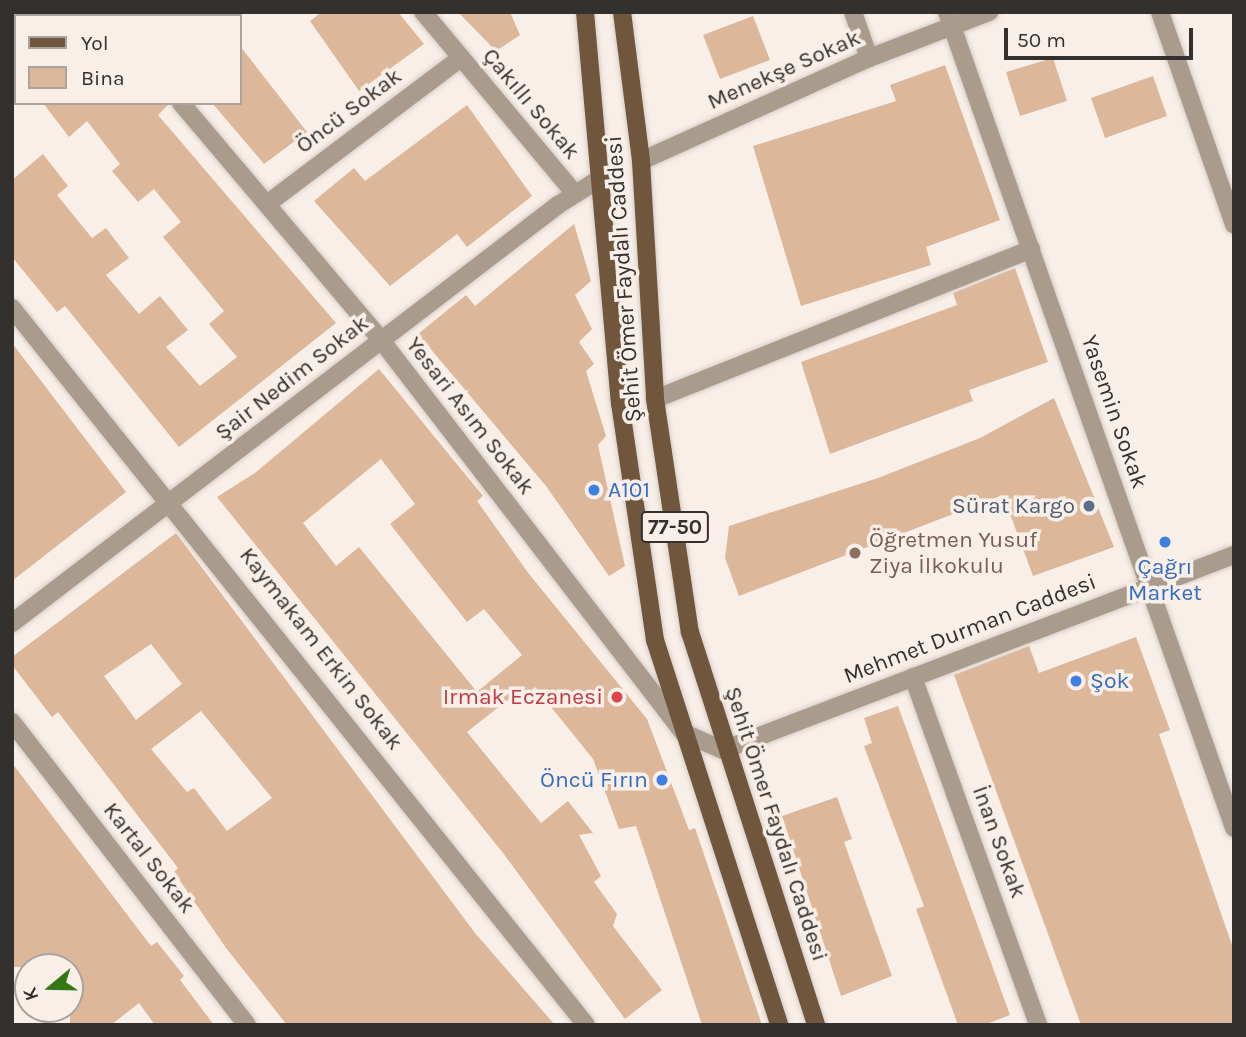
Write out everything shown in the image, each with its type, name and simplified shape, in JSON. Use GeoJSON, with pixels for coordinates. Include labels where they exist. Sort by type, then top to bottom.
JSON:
{"type":"FeatureCollection","features":[{"type":"Feature","properties":{"kind":"main road","name":"Şehit Ömer Faydalı Caddesi"},"geometry":{"type":"LineString","coordinates":[[585,12],[604,176],[620,403],[655,640],[779,1025]]}},
{"type":"Feature","properties":{"kind":"main road","name":"Şehit Ömer Faydalı Caddesi"},"geometry":{"type":"LineString","coordinates":[[622,12],[641,161],[655,398],[690,632],[723,750],[816,1025]]}},
{"type":"Feature","properties":{"kind":"street","name":"Çakıllı Sokak"},"geometry":{"type":"LineString","coordinates":[[423,12],[575,194]]}},
{"type":"Feature","properties":{"kind":"street"},"geometry":{"type":"LineString","coordinates":[[853,12],[869,58]]}},
{"type":"Feature","properties":{"kind":"street","name":"Menekşe Sokak"},"geometry":{"type":"LineString","coordinates":[[641,161],[950,19],[989,12]]}},
{"type":"Feature","properties":{"kind":"street"},"geometry":{"type":"LineString","coordinates":[[1160,12],[1234,225]]}},
{"type":"Feature","properties":{"kind":"street","name":"Yasemin Sokak"},"geometry":{"type":"LineString","coordinates":[[950,19],[1234,828]]}},
{"type":"Feature","properties":{"kind":"street","name":"Öncü Sokak"},"geometry":{"type":"LineString","coordinates":[[267,204],[461,58]]}},
{"type":"Feature","properties":{"kind":"street","name":"Yesari Asım Sokak"},"geometry":{"type":"LineString","coordinates":[[183,105],[381,340],[684,733],[723,750]]}},
{"type":"Feature","properties":{"kind":"street","name":"Şair Nedim Sokak"},"geometry":{"type":"LineString","coordinates":[[12,623],[381,340],[575,194],[604,176]]}},
{"type":"Feature","properties":{"kind":"street"},"geometry":{"type":"LineString","coordinates":[[655,398],[1031,249]]}},
{"type":"Feature","properties":{"kind":"street","name":"Kaymakam Erkin Sokak"},"geometry":{"type":"LineString","coordinates":[[12,308],[172,501],[586,1025]]}},
{"type":"Feature","properties":{"kind":"street","name":"Mehmet Durman Caddesi"},"geometry":{"type":"LineString","coordinates":[[723,750],[1234,555]]}},
{"type":"Feature","properties":{"kind":"street","name":"İnan Sokak"},"geometry":{"type":"LineString","coordinates":[[913,677],[1038,1025]]}},
{"type":"Feature","properties":{"kind":"street","name":"Kartal Sokak"},"geometry":{"type":"LineString","coordinates":[[12,722],[247,1025]]}},
{"type":"Feature","properties":{"kind":"building"},"geometry":{"type":"Polygon","coordinates":[[[322,12],[398,12],[424,44],[359,91],[310,21],[322,12]]]}},
{"type":"Feature","properties":{"kind":"building"},"geometry":{"type":"Polygon","coordinates":[[[458,12],[510,12],[520,35],[496,51],[458,12]]]}},
{"type":"Feature","properties":{"kind":"building"},"geometry":{"type":"Polygon","coordinates":[[[753,16],[770,60],[720,79],[703,35],[753,16]]]}},
{"type":"Feature","properties":{"kind":"building"},"geometry":{"type":"Polygon","coordinates":[[[242,49],[307,132],[264,164],[214,105],[242,105],[242,49]]]}},
{"type":"Feature","properties":{"kind":"building"},"geometry":{"type":"Polygon","coordinates":[[[1053,58],[1067,101],[1020,116],[1006,72],[1053,58]]]}},
{"type":"Feature","properties":{"kind":"building"},"geometry":{"type":"Polygon","coordinates":[[[945,65],[1000,220],[926,247],[931,265],[801,306],[753,146],[896,101],[890,85],[945,65]]]}},
{"type":"Feature","properties":{"kind":"building"},"geometry":{"type":"Polygon","coordinates":[[[1153,76],[1167,116],[1105,138],[1091,98],[1153,76]]]}},
{"type":"Feature","properties":{"kind":"building"},"geometry":{"type":"Polygon","coordinates":[[[45,105],[168,105],[158,115],[336,323],[179,447],[65,306],[57,312],[12,257],[12,180],[43,154],[68,186],[57,195],[92,238],[106,228],[129,258],[106,275],[139,314],[160,296],[188,330],[166,347],[200,386],[237,357],[209,324],[224,311],[163,237],[181,222],[154,189],[138,202],[112,171],[120,164],[87,121],[69,137],[45,105]]]}},
{"type":"Feature","properties":{"kind":"building"},"geometry":{"type":"Polygon","coordinates":[[[467,105],[532,196],[467,247],[457,234],[390,286],[314,201],[354,168],[365,181],[467,105]]]}},
{"type":"Feature","properties":{"kind":"building"},"geometry":{"type":"Polygon","coordinates":[[[574,224],[591,281],[575,295],[592,329],[579,342],[594,364],[586,371],[606,436],[598,445],[625,566],[609,576],[546,486],[418,334],[466,295],[475,306],[574,224]]]}},
{"type":"Feature","properties":{"kind":"building"},"geometry":{"type":"Polygon","coordinates":[[[1015,268],[1048,362],[969,390],[973,401],[830,454],[801,362],[957,305],[953,293],[1015,268]]]}},
{"type":"Feature","properties":{"kind":"building"},"geometry":{"type":"Polygon","coordinates":[[[12,343],[126,492],[12,581],[12,343]]]}},
{"type":"Feature","properties":{"kind":"building"},"geometry":{"type":"Polygon","coordinates":[[[379,369],[483,496],[477,501],[529,574],[647,719],[689,830],[695,828],[762,1025],[702,1025],[636,826],[619,829],[593,759],[535,687],[525,696],[520,690],[467,732],[541,823],[568,801],[593,833],[579,835],[601,876],[594,882],[617,914],[613,926],[662,990],[625,1019],[503,853],[217,497],[255,473],[379,369]],[[381,459],[303,523],[336,566],[359,547],[477,692],[522,655],[484,609],[467,622],[390,524],[415,504],[381,459]]]}},
{"type":"Feature","properties":{"kind":"building"},"geometry":{"type":"Polygon","coordinates":[[[1054,398],[1114,547],[1033,576],[1003,495],[739,596],[725,558],[729,526],[878,478],[980,438],[1054,398]]]}},
{"type":"Feature","properties":{"kind":"building"},"geometry":{"type":"Polygon","coordinates":[[[176,533],[475,933],[555,1025],[287,1025],[226,948],[174,872],[178,868],[58,712],[52,717],[12,665],[12,657],[176,533]],[[151,644],[104,676],[136,720],[182,684],[151,644]],[[201,711],[151,749],[187,792],[194,788],[227,831],[272,798],[201,711]]]}},
{"type":"Feature","properties":{"kind":"building"},"geometry":{"type":"Polygon","coordinates":[[[1136,637],[1170,730],[1159,734],[1234,951],[1234,1025],[1081,1025],[954,675],[1029,646],[1039,673],[1136,637]]]}},
{"type":"Feature","properties":{"kind":"building"},"geometry":{"type":"Polygon","coordinates":[[[898,706],[1010,1015],[984,1025],[958,1025],[916,909],[924,906],[864,746],[872,743],[864,718],[898,706]]]}},
{"type":"Feature","properties":{"kind":"building"},"geometry":{"type":"Polygon","coordinates":[[[12,763],[151,946],[157,942],[184,976],[180,980],[214,1025],[155,1025],[139,1003],[111,1025],[70,1025],[84,1023],[84,953],[14,953],[12,967],[12,763]]]}},
{"type":"Feature","properties":{"kind":"building"},"geometry":{"type":"Polygon","coordinates":[[[837,797],[852,839],[844,842],[892,976],[841,996],[782,816],[837,797]]]}},
{"type":"Feature","properties":{"kind":"place","name":"A101"},"geometry":{"type":"Point","coordinates":[594,490]}},
{"type":"Feature","properties":{"kind":"place","name":"Sürat Kargo"},"geometry":{"type":"Point","coordinates":[1089,506]}},
{"type":"Feature","properties":{"kind":"place","name":"Çağrı Market"},"geometry":{"type":"Point","coordinates":[1165,542]}},
{"type":"Feature","properties":{"kind":"place","name":"Öğretmen Yusuf Ziya İlkokulu"},"geometry":{"type":"Point","coordinates":[855,553]}},
{"type":"Feature","properties":{"kind":"place","name":"Şok"},"geometry":{"type":"Point","coordinates":[1076,681]}},
{"type":"Feature","properties":{"kind":"place","name":"Irmak Eczanesi"},"geometry":{"type":"Point","coordinates":[617,697]}},
{"type":"Feature","properties":{"kind":"place","name":"Öncü Fırın"},"geometry":{"type":"Point","coordinates":[662,780]}}]}
